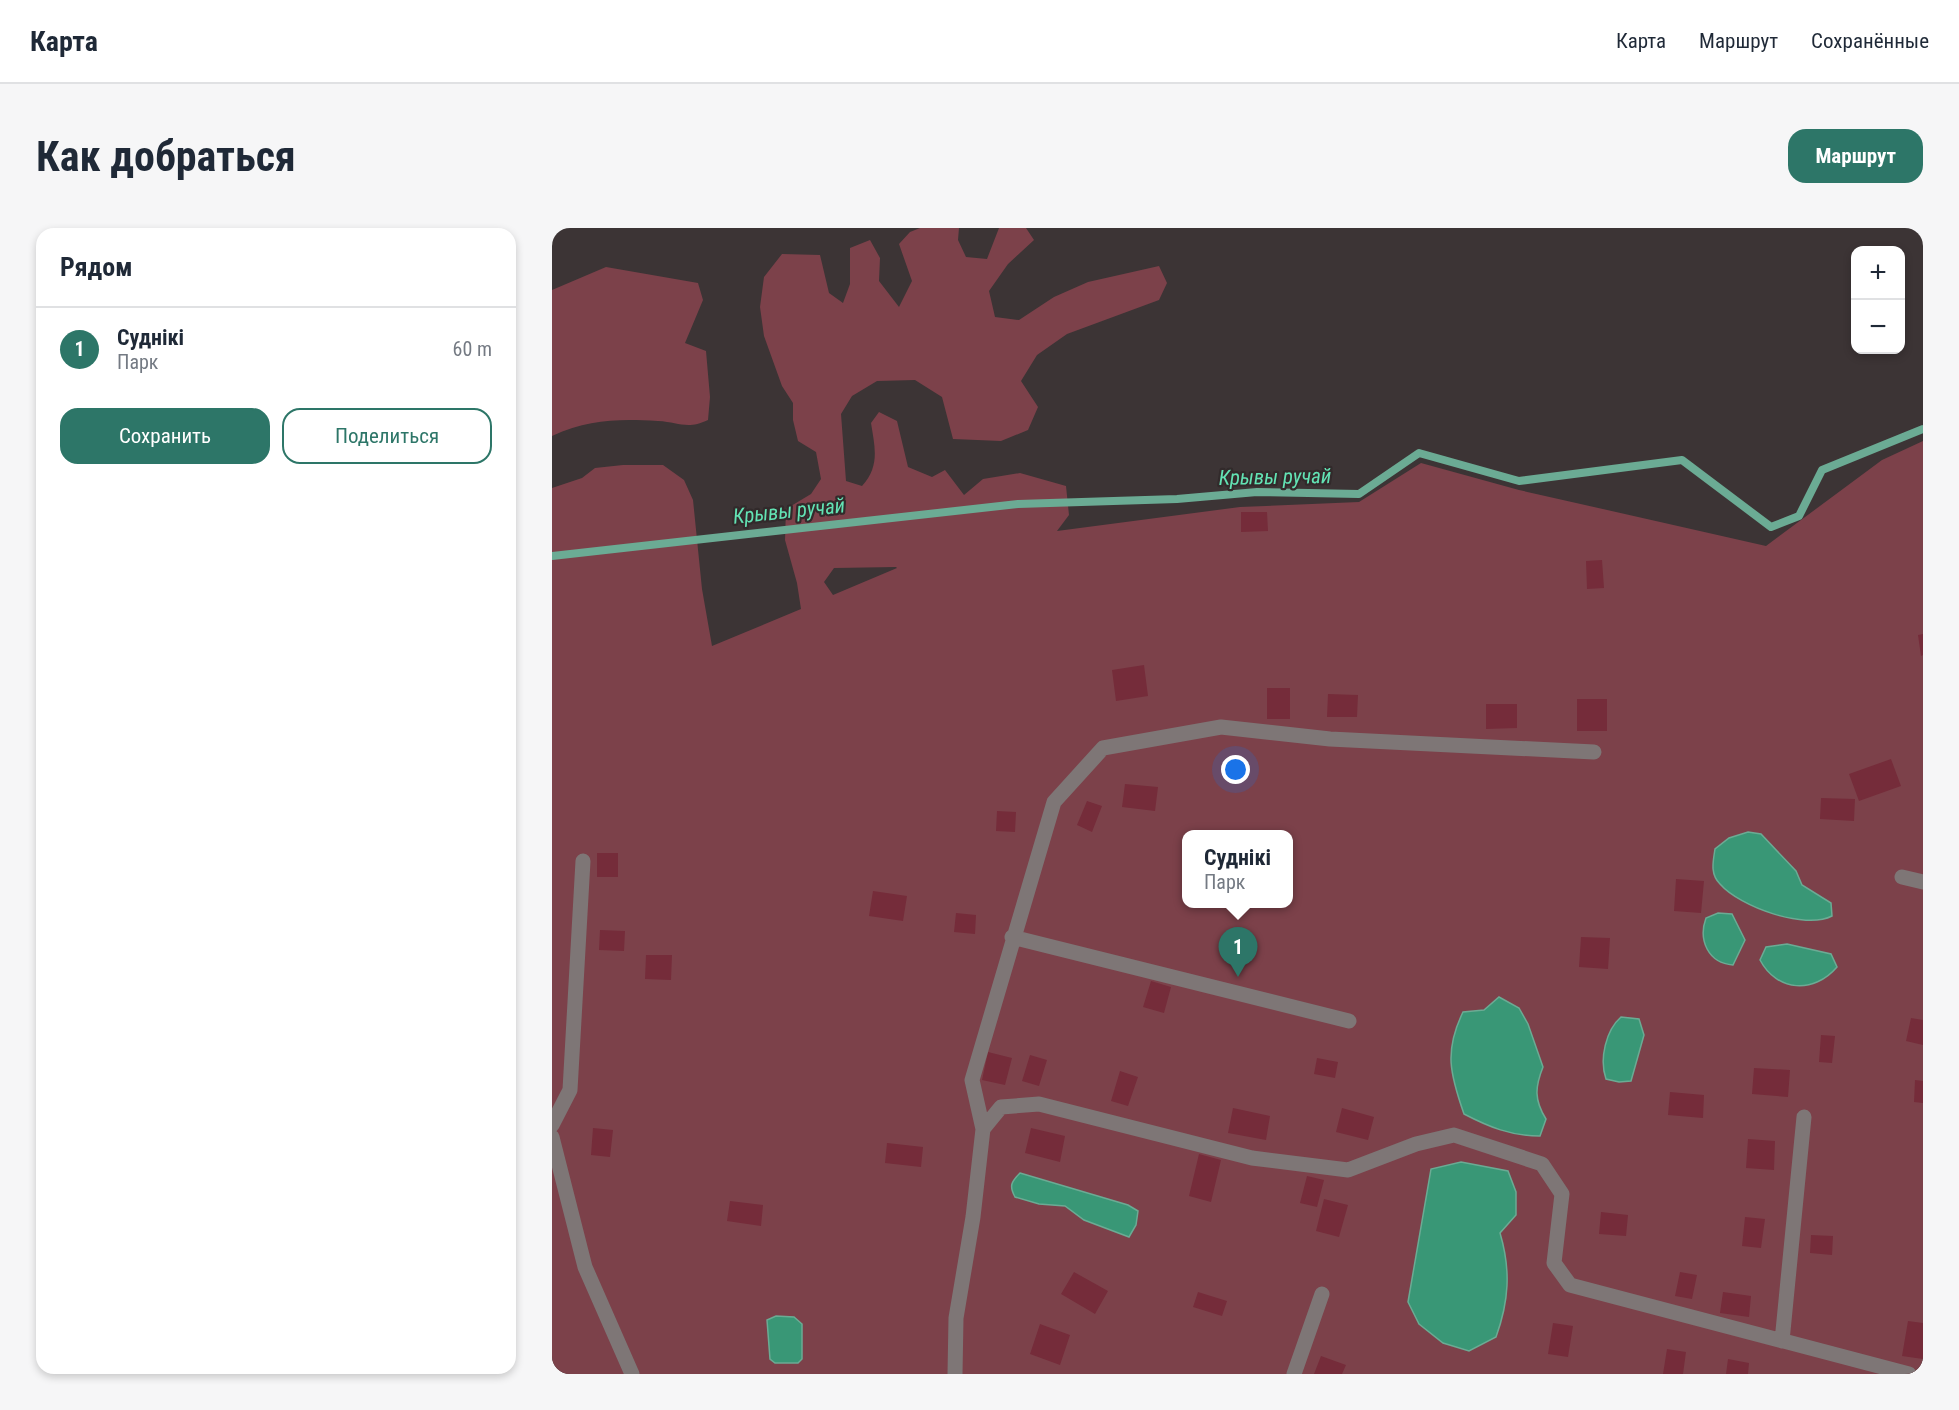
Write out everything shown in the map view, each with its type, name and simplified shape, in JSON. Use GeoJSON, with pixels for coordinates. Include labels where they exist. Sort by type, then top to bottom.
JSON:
{"type":"FeatureCollection","features":[{"type":"Feature","properties":{"kind":"lane"},"geometry":{"type":"LineString","coordinates":[[955,1374],[956,1318],[973,1217],[983,1129],[972,1080],[1012,938],[1054,802],[1103,748],[1221,727],[1330,739],[1594,752]]}},
{"type":"Feature","properties":{"kind":"lane"},"geometry":{"type":"LineString","coordinates":[[552,1125],[570,1090],[583,861]]}},
{"type":"Feature","properties":{"kind":"lane"},"geometry":{"type":"LineString","coordinates":[[1902,877],[1923,882]]}},
{"type":"Feature","properties":{"kind":"lane"},"geometry":{"type":"LineString","coordinates":[[1012,938],[1349,1021]]}},
{"type":"Feature","properties":{"kind":"lane"},"geometry":{"type":"LineString","coordinates":[[983,1129],[1001,1107],[1039,1104],[1252,1158],[1348,1170],[1416,1144],[1455,1135],[1542,1164],[1562,1194],[1554,1263],[1570,1285],[1909,1374]]}},
{"type":"Feature","properties":{"kind":"lane"},"geometry":{"type":"LineString","coordinates":[[1782,1341],[1804,1116]]}},
{"type":"Feature","properties":{"kind":"lane"},"geometry":{"type":"LineString","coordinates":[[552,1137],[585,1267],[632,1374]]}},
{"type":"Feature","properties":{"kind":"lane"},"geometry":{"type":"LineString","coordinates":[[1294,1374],[1322,1293]]}},
{"type":"Feature","properties":{"kind":"shaded area"},"geometry":{"type":"Polygon","coordinates":[[[920,228],[959,228],[958,240],[966,257],[987,259],[999,228],[1026,228],[1034,240],[1008,264],[989,291],[995,317],[1019,320],[1054,297],[1088,282],[1159,266],[1167,283],[1159,300],[1067,334],[1037,355],[1021,381],[1038,407],[1028,430],[1001,441],[953,439],[942,397],[915,380],[877,381],[852,396],[841,414],[846,481],[862,486],[872,471],[875,456],[871,423],[879,412],[897,421],[908,467],[932,477],[945,470],[964,495],[983,479],[1020,473],[1066,486],[1069,515],[1057,531],[1240,507],[1359,502],[1421,463],[1519,490],[1766,546],[1882,460],[1923,441],[1923,1374],[552,1374],[552,488],[582,478],[595,468],[623,465],[663,465],[684,480],[693,500],[702,589],[712,646],[801,609],[797,583],[785,540],[786,509],[811,494],[821,479],[816,452],[798,441],[793,420],[793,403],[782,386],[764,336],[760,307],[764,277],[782,254],[820,255],[829,293],[843,303],[850,284],[850,248],[870,240],[880,258],[879,281],[899,307],[912,281],[899,244],[910,232],[920,228]],[[896,567],[834,568],[824,582],[833,595],[896,567]]]}},
{"type":"Feature","properties":{"kind":"shaded area"},"geometry":{"type":"Polygon","coordinates":[[[606,267],[698,283],[703,300],[685,343],[706,351],[710,397],[708,420],[694,425],[644,420],[604,421],[579,426],[552,436],[552,290],[606,267]]]}},
{"type":"Feature","properties":{"kind":"shaded area"},"geometry":{"type":"Polygon","coordinates":[[[1748,832],[1761,834],[1796,871],[1802,885],[1831,903],[1832,916],[1820,920],[1806,920],[1773,914],[1742,901],[1720,884],[1713,872],[1715,849],[1729,838],[1748,832]]]}},
{"type":"Feature","properties":{"kind":"shaded area"},"geometry":{"type":"Polygon","coordinates":[[[1718,913],[1732,914],[1745,940],[1733,965],[1717,960],[1711,955],[1704,942],[1706,918],[1718,913]]]}},
{"type":"Feature","properties":{"kind":"shaded area"},"geometry":{"type":"Polygon","coordinates":[[[1787,944],[1831,954],[1837,967],[1818,982],[1796,986],[1786,983],[1767,971],[1760,960],[1766,947],[1787,944]]]}},
{"type":"Feature","properties":{"kind":"shaded area"},"geometry":{"type":"Polygon","coordinates":[[[1499,997],[1519,1008],[1528,1024],[1543,1067],[1537,1093],[1539,1106],[1546,1119],[1540,1136],[1500,1130],[1464,1114],[1455,1087],[1451,1051],[1463,1012],[1484,1010],[1499,997]]]}},
{"type":"Feature","properties":{"kind":"shaded area"},"geometry":{"type":"Polygon","coordinates":[[[1621,1017],[1639,1019],[1644,1035],[1631,1081],[1619,1082],[1606,1079],[1603,1063],[1605,1045],[1611,1029],[1621,1017]]]}},
{"type":"Feature","properties":{"kind":"shaded area"},"geometry":{"type":"Polygon","coordinates":[[[1461,1162],[1508,1171],[1516,1192],[1516,1215],[1500,1233],[1507,1273],[1504,1311],[1496,1337],[1469,1351],[1443,1343],[1419,1324],[1408,1302],[1431,1169],[1461,1162]]]}},
{"type":"Feature","properties":{"kind":"shaded area"},"geometry":{"type":"Polygon","coordinates":[[[1020,1173],[1128,1205],[1138,1211],[1136,1225],[1129,1237],[1084,1220],[1065,1206],[1039,1204],[1015,1197],[1012,1184],[1020,1173]]]}},
{"type":"Feature","properties":{"kind":"shaded area"},"geometry":{"type":"Polygon","coordinates":[[[776,1316],[794,1317],[802,1324],[802,1359],[798,1363],[775,1363],[770,1359],[767,1320],[776,1316]]]}},
{"type":"Feature","properties":{"kind":"building"},"geometry":{"type":"Polygon","coordinates":[[[1241,512],[1267,512],[1268,531],[1241,532],[1241,512]]]}},
{"type":"Feature","properties":{"kind":"building"},"geometry":{"type":"Polygon","coordinates":[[[1602,560],[1604,588],[1587,589],[1586,561],[1602,560]]]}},
{"type":"Feature","properties":{"kind":"building"},"geometry":{"type":"Polygon","coordinates":[[[1923,634],[1923,655],[1921,656],[1918,635],[1923,634]]]}},
{"type":"Feature","properties":{"kind":"building"},"geometry":{"type":"Polygon","coordinates":[[[1144,665],[1148,696],[1116,701],[1112,670],[1144,665]]]}},
{"type":"Feature","properties":{"kind":"building"},"geometry":{"type":"Polygon","coordinates":[[[1267,688],[1290,688],[1290,719],[1267,719],[1267,688]]]}},
{"type":"Feature","properties":{"kind":"building"},"geometry":{"type":"Polygon","coordinates":[[[1328,694],[1358,695],[1357,717],[1327,717],[1328,694]]]}},
{"type":"Feature","properties":{"kind":"building"},"geometry":{"type":"Polygon","coordinates":[[[1577,699],[1607,699],[1607,731],[1577,731],[1577,699]]]}},
{"type":"Feature","properties":{"kind":"building"},"geometry":{"type":"Polygon","coordinates":[[[1486,704],[1517,704],[1517,728],[1486,729],[1486,704]]]}},
{"type":"Feature","properties":{"kind":"building"},"geometry":{"type":"Polygon","coordinates":[[[1891,759],[1901,786],[1859,801],[1849,774],[1891,759]]]}},
{"type":"Feature","properties":{"kind":"building"},"geometry":{"type":"Polygon","coordinates":[[[1125,784],[1158,787],[1155,811],[1122,807],[1125,784]]]}},
{"type":"Feature","properties":{"kind":"building"},"geometry":{"type":"Polygon","coordinates":[[[1821,798],[1855,799],[1854,821],[1820,819],[1821,798]]]}},
{"type":"Feature","properties":{"kind":"building"},"geometry":{"type":"Polygon","coordinates":[[[1087,801],[1102,806],[1092,832],[1077,825],[1087,801]]]}},
{"type":"Feature","properties":{"kind":"building"},"geometry":{"type":"Polygon","coordinates":[[[997,811],[1016,812],[1015,832],[996,831],[997,811]]]}},
{"type":"Feature","properties":{"kind":"building"},"geometry":{"type":"Polygon","coordinates":[[[597,853],[618,853],[618,877],[597,877],[597,853]]]}},
{"type":"Feature","properties":{"kind":"building"},"geometry":{"type":"Polygon","coordinates":[[[1676,879],[1704,881],[1701,913],[1674,911],[1676,879]]]}},
{"type":"Feature","properties":{"kind":"building"},"geometry":{"type":"Polygon","coordinates":[[[873,891],[907,896],[903,921],[869,916],[873,891]]]}},
{"type":"Feature","properties":{"kind":"building"},"geometry":{"type":"Polygon","coordinates":[[[956,913],[976,915],[975,934],[954,932],[956,913]]]}},
{"type":"Feature","properties":{"kind":"building"},"geometry":{"type":"Polygon","coordinates":[[[600,930],[625,931],[624,951],[599,950],[600,930]]]}},
{"type":"Feature","properties":{"kind":"building"},"geometry":{"type":"Polygon","coordinates":[[[1581,937],[1610,938],[1608,969],[1579,967],[1581,937]]]}},
{"type":"Feature","properties":{"kind":"building"},"geometry":{"type":"Polygon","coordinates":[[[646,955],[672,955],[671,980],[645,979],[646,955]]]}},
{"type":"Feature","properties":{"kind":"building"},"geometry":{"type":"Polygon","coordinates":[[[1151,981],[1171,987],[1164,1013],[1143,1007],[1151,981]]]}},
{"type":"Feature","properties":{"kind":"building"},"geometry":{"type":"Polygon","coordinates":[[[1911,1018],[1923,1020],[1923,1045],[1906,1041],[1911,1018]]]}},
{"type":"Feature","properties":{"kind":"building"},"geometry":{"type":"Polygon","coordinates":[[[1821,1035],[1835,1036],[1832,1063],[1819,1062],[1821,1035]]]}},
{"type":"Feature","properties":{"kind":"building"},"geometry":{"type":"Polygon","coordinates":[[[988,1052],[1012,1058],[1005,1085],[982,1080],[988,1052]]]}},
{"type":"Feature","properties":{"kind":"building"},"geometry":{"type":"Polygon","coordinates":[[[1030,1055],[1047,1060],[1039,1086],[1022,1081],[1030,1055]]]}},
{"type":"Feature","properties":{"kind":"building"},"geometry":{"type":"Polygon","coordinates":[[[1317,1058],[1338,1062],[1335,1078],[1314,1074],[1317,1058]]]}},
{"type":"Feature","properties":{"kind":"building"},"geometry":{"type":"Polygon","coordinates":[[[1754,1068],[1790,1070],[1788,1097],[1752,1094],[1754,1068]]]}},
{"type":"Feature","properties":{"kind":"building"},"geometry":{"type":"Polygon","coordinates":[[[1120,1071],[1138,1077],[1128,1106],[1111,1101],[1120,1071]]]}},
{"type":"Feature","properties":{"kind":"building"},"geometry":{"type":"Polygon","coordinates":[[[1915,1080],[1923,1081],[1923,1103],[1914,1102],[1915,1080]]]}},
{"type":"Feature","properties":{"kind":"building"},"geometry":{"type":"Polygon","coordinates":[[[1670,1092],[1704,1095],[1703,1118],[1668,1115],[1670,1092]]]}},
{"type":"Feature","properties":{"kind":"building"},"geometry":{"type":"Polygon","coordinates":[[[1233,1108],[1270,1116],[1266,1140],[1228,1133],[1233,1108]]]}},
{"type":"Feature","properties":{"kind":"building"},"geometry":{"type":"Polygon","coordinates":[[[1342,1108],[1374,1117],[1368,1140],[1336,1132],[1342,1108]]]}},
{"type":"Feature","properties":{"kind":"building"},"geometry":{"type":"Polygon","coordinates":[[[593,1128],[613,1130],[610,1157],[591,1155],[593,1128]]]}},
{"type":"Feature","properties":{"kind":"building"},"geometry":{"type":"Polygon","coordinates":[[[1031,1128],[1065,1136],[1060,1162],[1025,1153],[1031,1128]]]}},
{"type":"Feature","properties":{"kind":"building"},"geometry":{"type":"Polygon","coordinates":[[[1748,1139],[1775,1141],[1774,1170],[1746,1168],[1748,1139]]]}},
{"type":"Feature","properties":{"kind":"building"},"geometry":{"type":"Polygon","coordinates":[[[887,1143],[923,1147],[921,1167],[885,1163],[887,1143]]]}},
{"type":"Feature","properties":{"kind":"building"},"geometry":{"type":"Polygon","coordinates":[[[1199,1154],[1221,1160],[1211,1202],[1189,1196],[1199,1154]]]}},
{"type":"Feature","properties":{"kind":"building"},"geometry":{"type":"Polygon","coordinates":[[[1307,1176],[1324,1180],[1317,1207],[1300,1203],[1307,1176]]]}},
{"type":"Feature","properties":{"kind":"building"},"geometry":{"type":"Polygon","coordinates":[[[1324,1199],[1348,1205],[1339,1237],[1316,1231],[1324,1199]]]}},
{"type":"Feature","properties":{"kind":"building"},"geometry":{"type":"Polygon","coordinates":[[[730,1201],[763,1205],[761,1226],[727,1221],[730,1201]]]}},
{"type":"Feature","properties":{"kind":"building"},"geometry":{"type":"Polygon","coordinates":[[[1601,1212],[1628,1215],[1626,1236],[1599,1234],[1601,1212]]]}},
{"type":"Feature","properties":{"kind":"building"},"geometry":{"type":"Polygon","coordinates":[[[1745,1217],[1765,1219],[1761,1248],[1742,1246],[1745,1217]]]}},
{"type":"Feature","properties":{"kind":"building"},"geometry":{"type":"Polygon","coordinates":[[[1811,1235],[1833,1236],[1832,1255],[1810,1253],[1811,1235]]]}},
{"type":"Feature","properties":{"kind":"building"},"geometry":{"type":"Polygon","coordinates":[[[1074,1272],[1108,1291],[1095,1314],[1061,1294],[1074,1272]]]}},
{"type":"Feature","properties":{"kind":"building"},"geometry":{"type":"Polygon","coordinates":[[[1680,1272],[1697,1275],[1692,1299],[1675,1296],[1680,1272]]]}},
{"type":"Feature","properties":{"kind":"building"},"geometry":{"type":"Polygon","coordinates":[[[1198,1292],[1227,1301],[1222,1316],[1193,1307],[1198,1292]]]}},
{"type":"Feature","properties":{"kind":"building"},"geometry":{"type":"Polygon","coordinates":[[[1723,1292],[1751,1296],[1749,1317],[1720,1313],[1723,1292]]]}},
{"type":"Feature","properties":{"kind":"building"},"geometry":{"type":"Polygon","coordinates":[[[1908,1321],[1923,1323],[1923,1359],[1902,1356],[1908,1321]]]}},
{"type":"Feature","properties":{"kind":"building"},"geometry":{"type":"Polygon","coordinates":[[[1553,1323],[1573,1326],[1568,1357],[1548,1354],[1553,1323]]]}},
{"type":"Feature","properties":{"kind":"building"},"geometry":{"type":"Polygon","coordinates":[[[1040,1324],[1070,1335],[1060,1365],[1030,1354],[1040,1324]]]}},
{"type":"Feature","properties":{"kind":"building"},"geometry":{"type":"Polygon","coordinates":[[[1667,1349],[1686,1352],[1683,1374],[1663,1374],[1667,1349]]]}},
{"type":"Feature","properties":{"kind":"building"},"geometry":{"type":"Polygon","coordinates":[[[1321,1356],[1346,1365],[1342,1374],[1314,1374],[1321,1356]]]}},
{"type":"Feature","properties":{"kind":"building"},"geometry":{"type":"Polygon","coordinates":[[[1728,1359],[1749,1363],[1748,1374],[1726,1374],[1728,1359]]]}},
{"type":"Feature","properties":{"kind":"waterway","name":"Крывы ручай"},"geometry":{"type":"LineString","coordinates":[[552,556],[1018,504],[1177,499],[1257,492],[1359,494],[1419,453],[1519,481],[1682,460],[1771,527],[1799,516],[1822,470],[1923,429]]}},
{"type":"Feature","properties":{"kind":"place","name":"Суднікі"},"geometry":{"type":"Point","coordinates":[1238,977]}}]}
